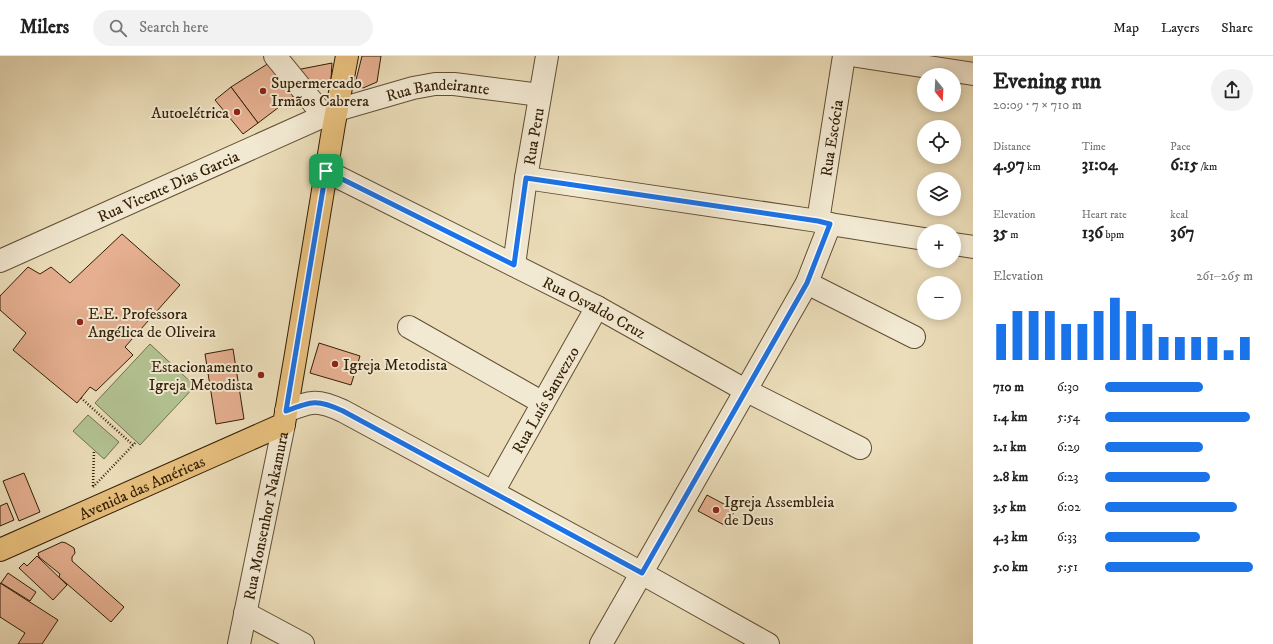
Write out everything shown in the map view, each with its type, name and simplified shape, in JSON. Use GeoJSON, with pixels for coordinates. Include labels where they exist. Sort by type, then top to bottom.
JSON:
{"type":"FeatureCollection","features":[{"type":"Feature","properties":{"kind":"main road","name":"Rua Monsenhor Nakamura"},"geometry":{"type":"LineString","coordinates":[[285,417],[326,171],[330,113],[347,56]]}},
{"type":"Feature","properties":{"kind":"main road","name":"Avenida das Américas"},"geometry":{"type":"LineString","coordinates":[[0,550],[285,417]]}},
{"type":"Feature","properties":{"kind":"street"},"geometry":{"type":"LineString","coordinates":[[275,56],[330,113]]}},
{"type":"Feature","properties":{"kind":"street","name":"Rua Peru"},"geometry":{"type":"LineString","coordinates":[[514,265],[526,178],[547,56]]}},
{"type":"Feature","properties":{"kind":"street","name":"Rua Escócia"},"geometry":{"type":"LineString","coordinates":[[601,644],[807,283],[824,222],[844,56]]}},
{"type":"Feature","properties":{"kind":"street"},"geometry":{"type":"LineString","coordinates":[[857,56],[973,74]]}},
{"type":"Feature","properties":{"kind":"street","name":"Rua Bandeirante"},"geometry":{"type":"LineString","coordinates":[[330,113],[413,88],[435,84],[454,84],[540,95]]}},
{"type":"Feature","properties":{"kind":"street","name":"Rua Vicente Dias Garcia"},"geometry":{"type":"LineString","coordinates":[[0,261],[330,113]]}},
{"type":"Feature","properties":{"kind":"street","name":"Rua Osvaldo Cruz"},"geometry":{"type":"LineString","coordinates":[[326,171],[597,308],[745,390],[860,448]]}},
{"type":"Feature","properties":{"kind":"street"},"geometry":{"type":"LineString","coordinates":[[526,178],[824,222],[917,238]]}},
{"type":"Feature","properties":{"kind":"street"},"geometry":{"type":"LineString","coordinates":[[961,245],[973,247]]}},
{"type":"Feature","properties":{"kind":"street"},"geometry":{"type":"LineString","coordinates":[[807,283],[914,337]]}},
{"type":"Feature","properties":{"kind":"street","name":"Rua Luís Sanvezzo"},"geometry":{"type":"LineString","coordinates":[[494,492],[597,308]]}},
{"type":"Feature","properties":{"kind":"street"},"geometry":{"type":"LineString","coordinates":[[409,327],[543,403]]}},
{"type":"Feature","properties":{"kind":"street"},"geometry":{"type":"LineString","coordinates":[[285,417],[303,404],[315,402],[330,405],[343,411],[642,573],[768,644]]}},
{"type":"Feature","properties":{"kind":"street","name":"Rua Monsenhor Nakamura"},"geometry":{"type":"LineString","coordinates":[[238,644],[285,417]]}},
{"type":"Feature","properties":{"kind":"street"},"geometry":{"type":"LineString","coordinates":[[245,613],[303,644]]}},
{"type":"Feature","properties":{"kind":"path"},"geometry":{"type":"LineString","coordinates":[[81,398],[133,445]]}},
{"type":"Feature","properties":{"kind":"path"},"geometry":{"type":"LineString","coordinates":[[94,450],[93,487],[136,442]]}},
{"type":"Feature","properties":{"kind":"green space"},"geometry":{"type":"Polygon","coordinates":[[[150,344],[195,386],[140,445],[95,403],[150,344]]]}},
{"type":"Feature","properties":{"kind":"green space"},"geometry":{"type":"Polygon","coordinates":[[[88,415],[119,442],[104,459],[73,431],[88,415]]]}},
{"type":"Feature","properties":{"kind":"building"},"geometry":{"type":"Polygon","coordinates":[[[362,56],[381,56],[377,82],[363,88],[355,84],[362,56]]]}},
{"type":"Feature","properties":{"kind":"building","name":"Supermercado Irmãos Cabrera"},"geometry":{"type":"Polygon","coordinates":[[[269,63],[295,95],[258,123],[231,87],[269,63]]]}},
{"type":"Feature","properties":{"kind":"building"},"geometry":{"type":"Polygon","coordinates":[[[332,63],[331,79],[311,85],[296,70],[332,63]]]}},
{"type":"Feature","properties":{"kind":"building","name":"Autoelétrica"},"geometry":{"type":"Polygon","coordinates":[[[231,87],[258,123],[243,134],[215,100],[231,87]]]}},
{"type":"Feature","properties":{"kind":"building","name":"E.E. Professora Angélica de Oliveira"},"geometry":{"type":"Polygon","coordinates":[[[122,234],[180,285],[125,347],[133,355],[96,391],[90,387],[77,403],[13,350],[26,333],[0,310],[0,296],[28,267],[40,274],[51,267],[70,283],[122,234]]]}},
{"type":"Feature","properties":{"kind":"building","name":"Igreja Metodista"},"geometry":{"type":"Polygon","coordinates":[[[319,343],[360,356],[351,385],[310,373],[319,343]]]}},
{"type":"Feature","properties":{"kind":"building"},"geometry":{"type":"Polygon","coordinates":[[[233,349],[244,419],[216,424],[205,354],[233,349]]]}},
{"type":"Feature","properties":{"kind":"building"},"geometry":{"type":"Polygon","coordinates":[[[24,473],[40,512],[19,521],[3,481],[24,473]]]}},
{"type":"Feature","properties":{"kind":"building","name":"Igreja Assembleia de Deus"},"geometry":{"type":"Polygon","coordinates":[[[707,495],[735,510],[726,526],[698,511],[707,495]]]}},
{"type":"Feature","properties":{"kind":"building"},"geometry":{"type":"Polygon","coordinates":[[[7,503],[14,520],[0,526],[0,506],[7,503]]]}},
{"type":"Feature","properties":{"kind":"building"},"geometry":{"type":"Polygon","coordinates":[[[62,542],[74,548],[75,553],[72,557],[72,561],[124,607],[111,622],[59,577],[60,574],[39,557],[38,553],[62,542]]]}},
{"type":"Feature","properties":{"kind":"building"},"geometry":{"type":"Polygon","coordinates":[[[37,556],[67,585],[53,600],[19,568],[24,563],[27,566],[37,556]]]}},
{"type":"Feature","properties":{"kind":"building"},"geometry":{"type":"Polygon","coordinates":[[[8,573],[36,592],[30,601],[1,583],[8,573]]]}},
{"type":"Feature","properties":{"kind":"building"},"geometry":{"type":"Polygon","coordinates":[[[0,583],[58,620],[42,644],[18,644],[25,633],[0,617],[0,583]]]}},
{"type":"Feature","properties":{"kind":"place","name":"Supermercado Irmãos Cabrera"},"geometry":{"type":"Point","coordinates":[263,91]}},
{"type":"Feature","properties":{"kind":"place","name":"Autoelétrica"},"geometry":{"type":"Point","coordinates":[237,112]}},
{"type":"Feature","properties":{"kind":"place","name":"E.E. Professora Angélica de Oliveira"},"geometry":{"type":"Point","coordinates":[80,322]}},
{"type":"Feature","properties":{"kind":"place","name":"Igreja Metodista"},"geometry":{"type":"Point","coordinates":[335,364]}},
{"type":"Feature","properties":{"kind":"place","name":"Estacionamento Igreja Metodista"},"geometry":{"type":"Point","coordinates":[261,375]}},
{"type":"Feature","properties":{"kind":"place","name":"Igreja Assembleia de Deus"},"geometry":{"type":"Point","coordinates":[716,510]}},
{"type":"Feature","properties":{"kind":"route"},"geometry":{"type":"LineString","coordinates":[[326,171],[514,265],[526,178],[830,224],[807,283],[642,573],[330,405],[315,402],[303,404],[286,411],[326,171]]}}]}
